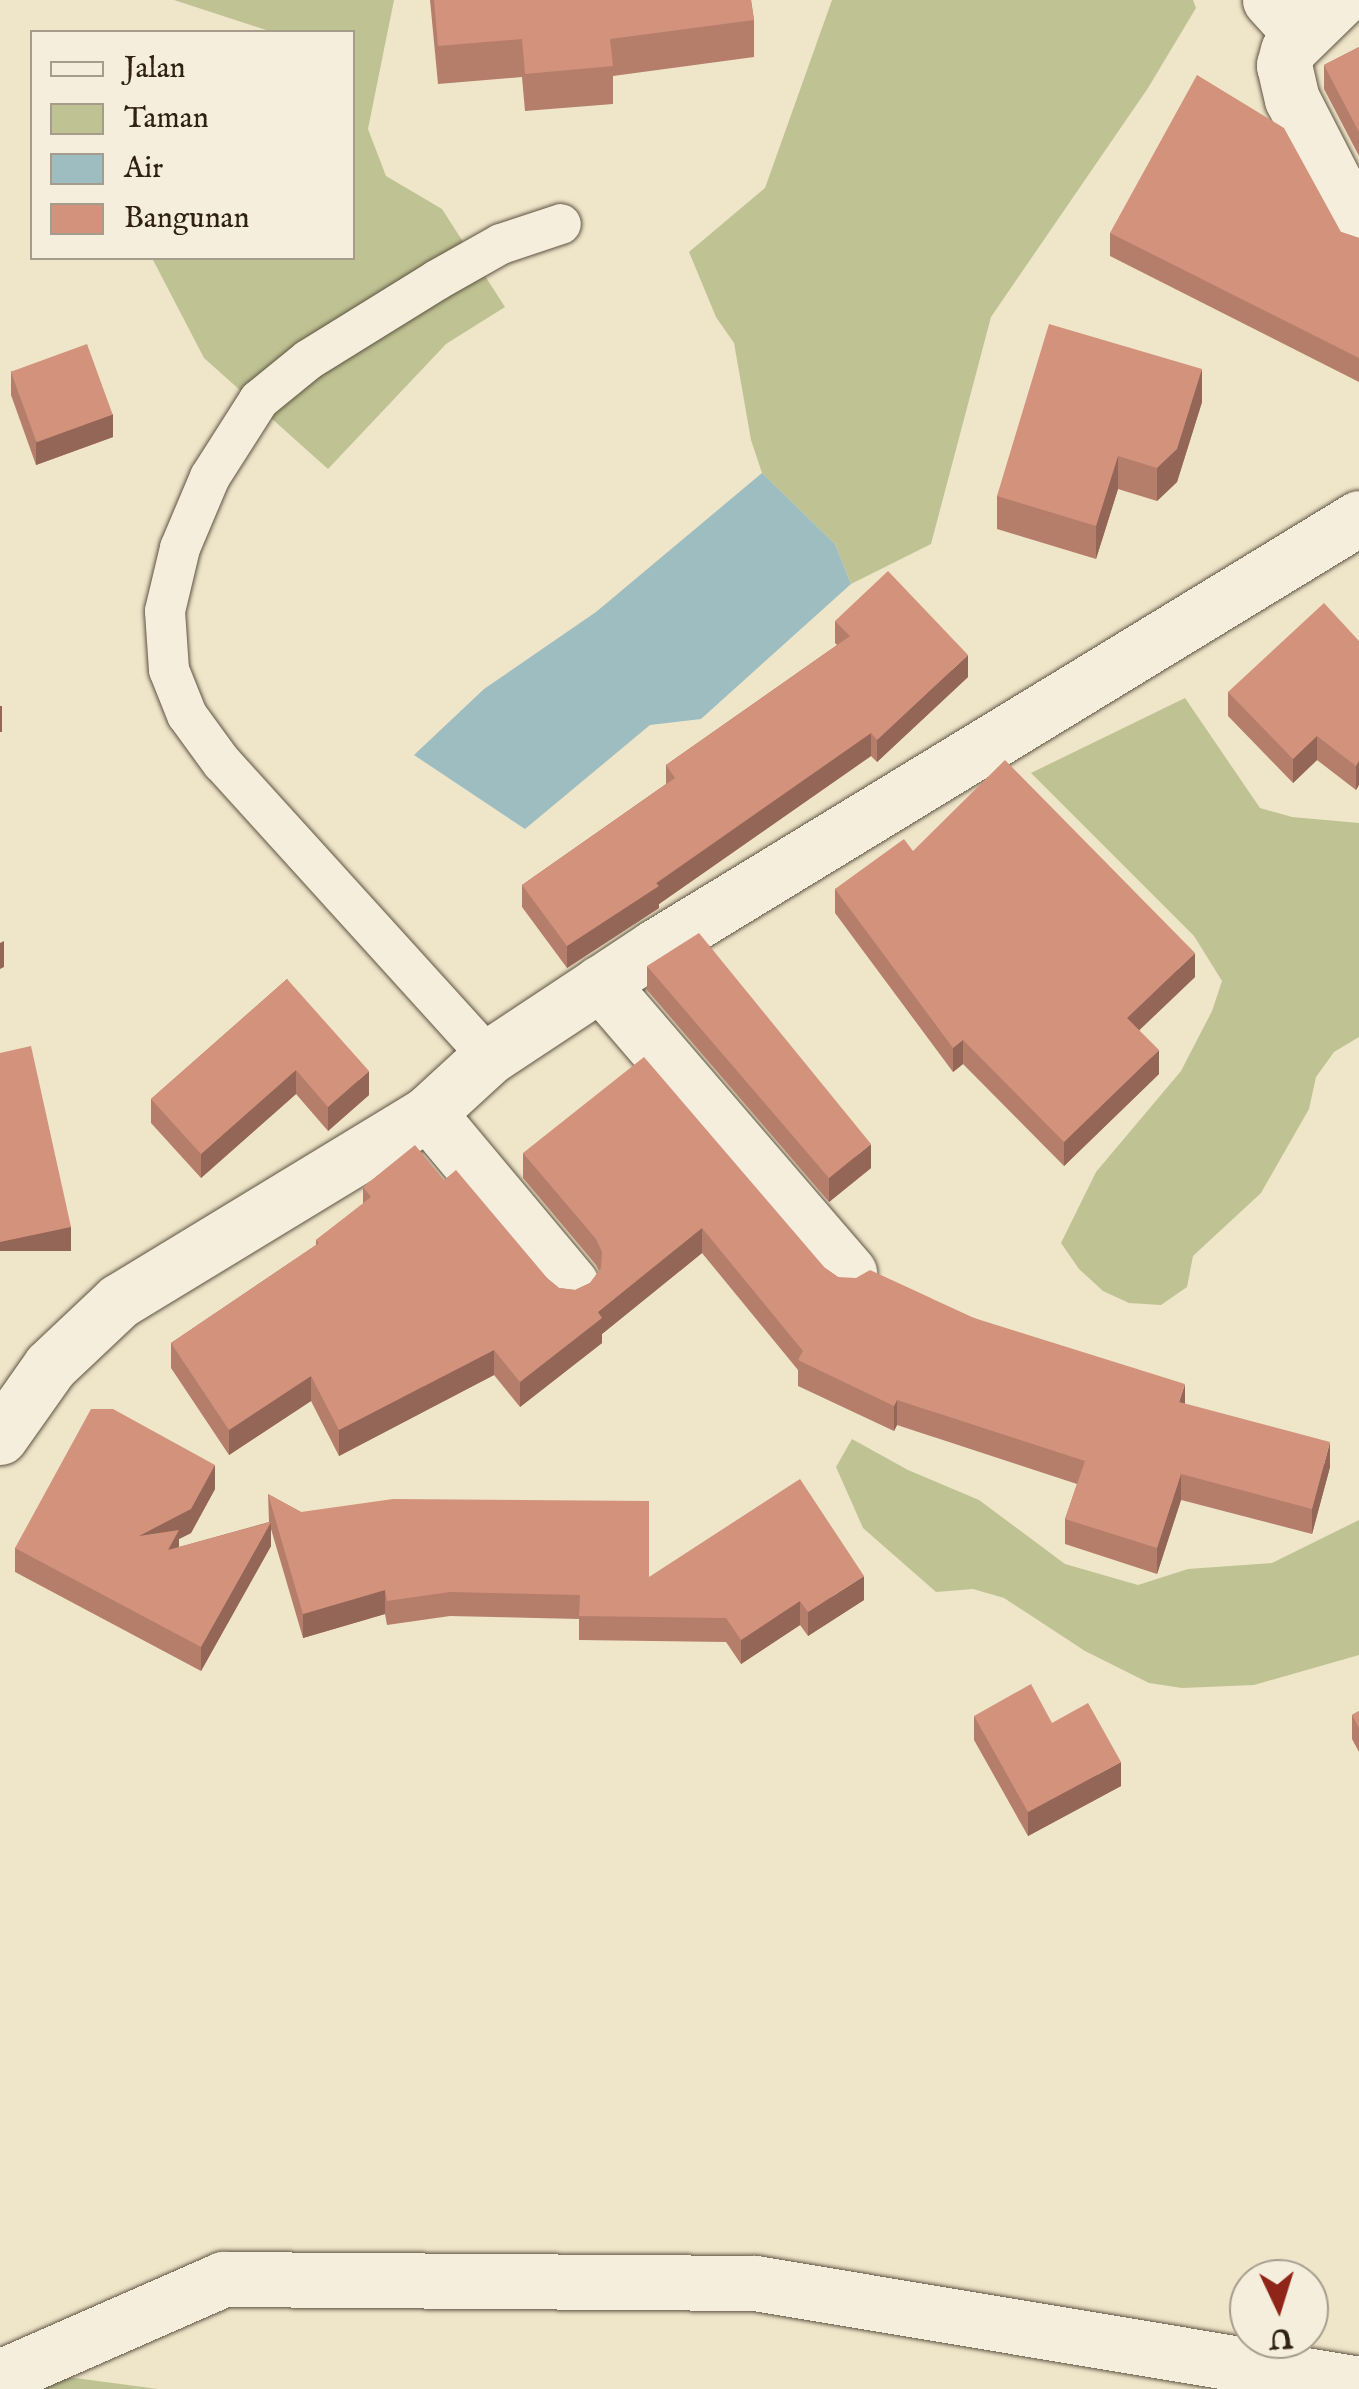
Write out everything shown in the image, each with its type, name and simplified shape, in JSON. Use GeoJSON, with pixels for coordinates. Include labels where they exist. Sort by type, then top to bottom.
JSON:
{"type":"FeatureCollection","features":[{"type":"Feature","properties":{"kind":"street"},"geometry":{"type":"LineString","coordinates":[[1304,12],[1288,50],[1286,82],[1359,230]]}},
{"type":"Feature","properties":{"kind":"street"},"geometry":{"type":"LineString","coordinates":[[0,1438],[50,1366],[119,1300],[428,1113],[489,1057],[600,983],[1354,532]]}},
{"type":"Feature","properties":{"kind":"street"},"geometry":{"type":"LineString","coordinates":[[600,983],[849,1272]]}},
{"type":"Feature","properties":{"kind":"street"},"geometry":{"type":"LineString","coordinates":[[428,1113],[572,1284]]}},
{"type":"Feature","properties":{"kind":"street"},"geometry":{"type":"LineString","coordinates":[[0,2377],[223,2279],[243,2279],[755,2283],[1359,2384]]}},
{"type":"Feature","properties":{"kind":"lane"},"geometry":{"type":"LineString","coordinates":[[489,1057],[222,763],[187,715],[169,670],[165,611],[180,548],[210,477],[258,400],[308,360],[437,280],[501,244],[561,224]]}},
{"type":"Feature","properties":{"kind":"green space"},"geometry":{"type":"Polygon","coordinates":[[[174,0],[394,0],[368,129],[386,176],[442,209],[505,307],[446,344],[328,469],[204,358],[153,260],[355,260],[355,30],[266,30],[174,0]]]}},
{"type":"Feature","properties":{"kind":"green space"},"geometry":{"type":"Polygon","coordinates":[[[832,0],[1193,0],[1196,8],[1148,88],[991,317],[931,544],[851,584],[835,544],[762,473],[751,440],[734,343],[716,317],[689,252],[765,188],[832,0]]]}},
{"type":"Feature","properties":{"kind":"green space"},"geometry":{"type":"Polygon","coordinates":[[[1185,698],[1260,808],[1292,817],[1359,823],[1359,1037],[1334,1052],[1316,1077],[1309,1109],[1261,1193],[1193,1256],[1187,1287],[1161,1305],[1129,1303],[1103,1291],[1079,1269],[1061,1243],[1096,1172],[1181,1071],[1212,1011],[1222,981],[1194,936],[1031,773],[1185,698]]]}},
{"type":"Feature","properties":{"kind":"green space"},"geometry":{"type":"Polygon","coordinates":[[[852,1439],[908,1470],[979,1500],[1065,1564],[1138,1585],[1188,1569],[1272,1563],[1359,1520],[1359,1655],[1254,1685],[1182,1688],[1149,1683],[1085,1651],[1004,1598],[973,1589],[936,1592],[863,1528],[836,1467],[852,1439]]]}},
{"type":"Feature","properties":{"kind":"green space"},"geometry":{"type":"Polygon","coordinates":[[[0,2368],[158,2389],[0,2389],[0,2368]]]}},
{"type":"Feature","properties":{"kind":"water"},"geometry":{"type":"Polygon","coordinates":[[[762,473],[835,544],[851,584],[701,719],[650,725],[525,829],[414,755],[484,689],[596,612],[762,473]]]}},
{"type":"Feature","properties":{"kind":"building"},"geometry":{"type":"Polygon","coordinates":[[[434,0],[751,0],[754,20],[610,39],[613,66],[525,74],[522,39],[438,46],[434,0]]]}},
{"type":"Feature","properties":{"kind":"building"},"geometry":{"type":"Polygon","coordinates":[[[1359,47],[1359,132],[1324,65],[1359,47]]]}},
{"type":"Feature","properties":{"kind":"building"},"geometry":{"type":"Polygon","coordinates":[[[1197,75],[1284,128],[1341,232],[1359,238],[1359,358],[1110,233],[1197,75]]]}},
{"type":"Feature","properties":{"kind":"building"},"geometry":{"type":"Polygon","coordinates":[[[1049,324],[1202,369],[1177,449],[1157,468],[1118,456],[1096,526],[997,496],[1049,324]]]}},
{"type":"Feature","properties":{"kind":"building"},"geometry":{"type":"Polygon","coordinates":[[[87,344],[113,414],[37,442],[11,372],[87,344]]]}},
{"type":"Feature","properties":{"kind":"building"},"geometry":{"type":"Polygon","coordinates":[[[888,571],[968,655],[877,740],[871,733],[656,883],[659,886],[567,946],[522,885],[675,778],[666,765],[850,636],[835,621],[888,571]]]}},
{"type":"Feature","properties":{"kind":"building"},"geometry":{"type":"Polygon","coordinates":[[[1324,603],[1359,641],[1356,766],[1317,736],[1293,759],[1228,692],[1324,603]]]}},
{"type":"Feature","properties":{"kind":"building"},"geometry":{"type":"Polygon","coordinates":[[[1005,760],[1195,953],[1127,1018],[1159,1050],[1064,1142],[963,1040],[953,1048],[835,889],[904,839],[913,851],[1005,760]]]}},
{"type":"Feature","properties":{"kind":"building"},"geometry":{"type":"Polygon","coordinates":[[[699,933],[871,1144],[829,1178],[647,966],[699,933]]]}},
{"type":"Feature","properties":{"kind":"building"},"geometry":{"type":"Polygon","coordinates":[[[287,979],[369,1071],[328,1107],[296,1070],[201,1154],[151,1099],[287,979]]]}},
{"type":"Feature","properties":{"kind":"building"},"geometry":{"type":"Polygon","coordinates":[[[31,1046],[71,1227],[0,1242],[0,1053],[31,1046]]]}},
{"type":"Feature","properties":{"kind":"building"},"geometry":{"type":"Polygon","coordinates":[[[644,1057],[825,1268],[838,1277],[856,1278],[870,1270],[974,1318],[1185,1384],[1179,1402],[1330,1442],[1312,1509],[1181,1474],[1157,1548],[1065,1519],[1085,1461],[897,1400],[894,1406],[798,1360],[803,1351],[702,1228],[598,1312],[602,1318],[520,1382],[494,1350],[339,1430],[311,1376],[229,1430],[171,1343],[319,1243],[316,1240],[371,1197],[363,1187],[415,1145],[444,1180],[456,1170],[559,1288],[575,1290],[590,1283],[601,1268],[602,1252],[596,1239],[523,1153],[644,1057]]]}},
{"type":"Feature","properties":{"kind":"building"},"geometry":{"type":"Polygon","coordinates":[[[91,1409],[113,1409],[215,1465],[191,1509],[139,1536],[179,1530],[168,1550],[271,1522],[201,1647],[15,1548],[91,1409]]]}},
{"type":"Feature","properties":{"kind":"building"},"geometry":{"type":"Polygon","coordinates":[[[800,1479],[864,1576],[808,1612],[800,1601],[741,1640],[726,1618],[579,1616],[580,1595],[450,1592],[387,1601],[385,1590],[303,1614],[268,1494],[301,1512],[393,1499],[649,1501],[649,1577],[800,1479]]]}},
{"type":"Feature","properties":{"kind":"building"},"geometry":{"type":"Polygon","coordinates":[[[1031,1684],[1052,1723],[1088,1703],[1121,1762],[1028,1812],[974,1716],[1031,1684]]]}}]}
